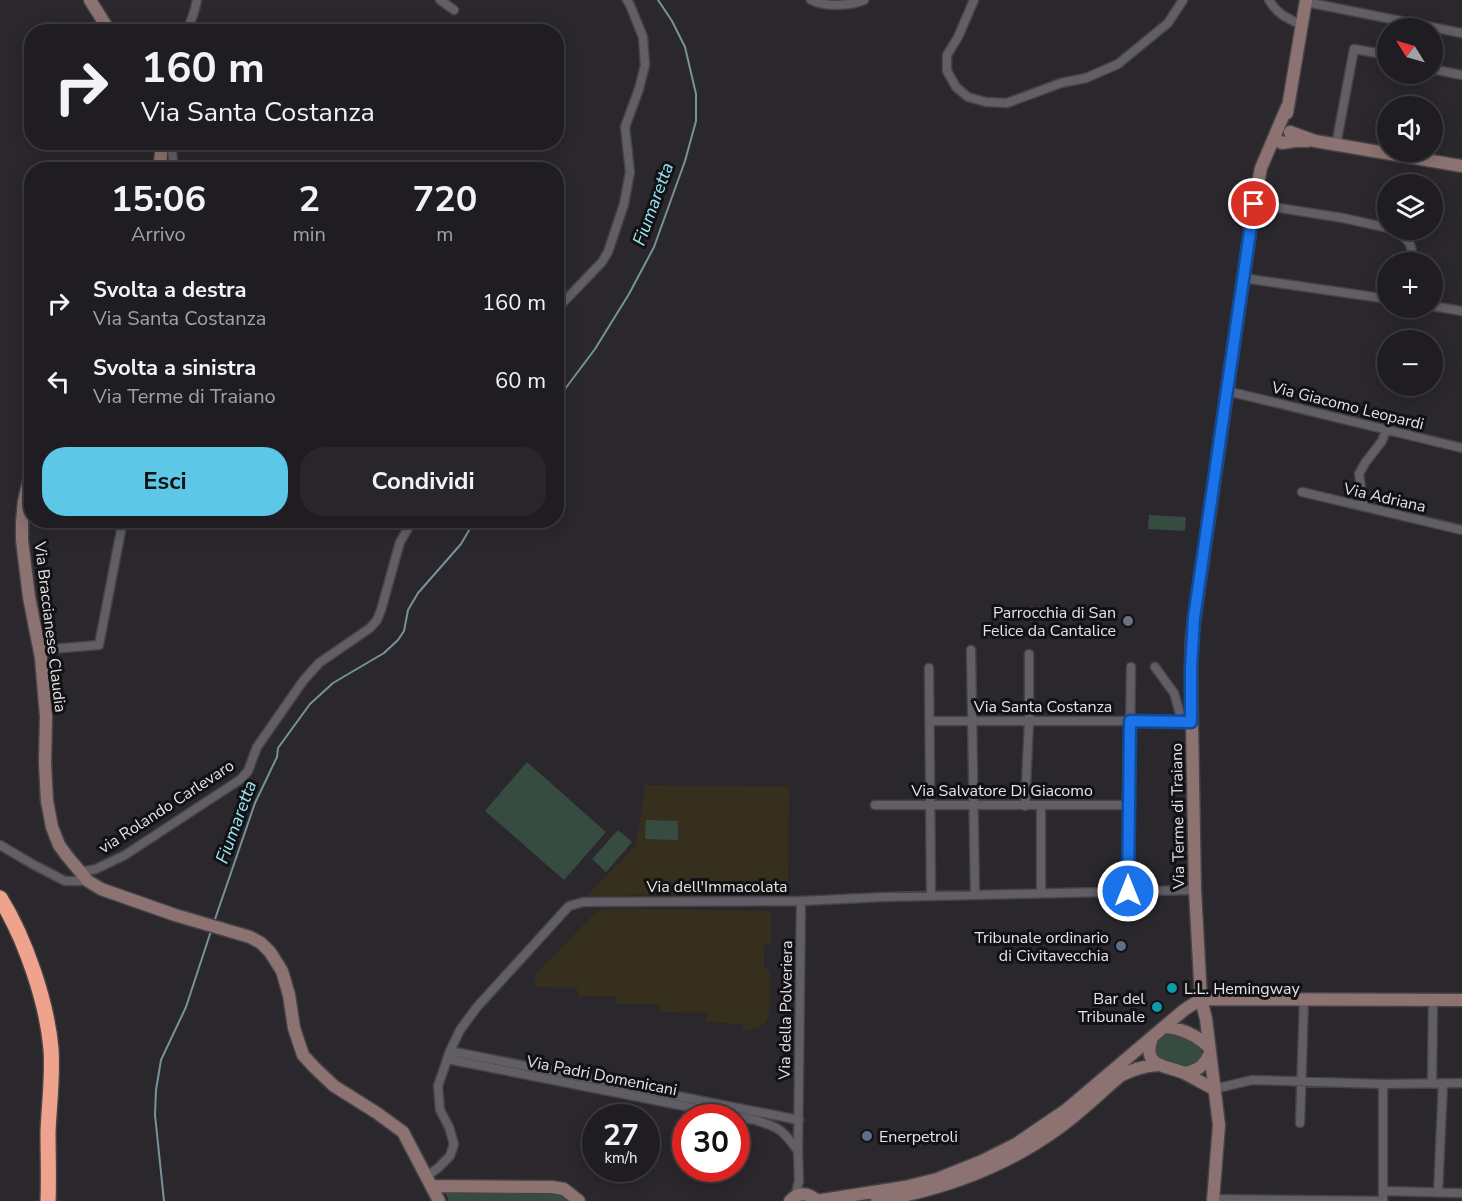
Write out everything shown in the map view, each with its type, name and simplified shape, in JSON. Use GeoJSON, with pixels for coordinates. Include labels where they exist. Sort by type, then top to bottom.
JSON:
{"type":"FeatureCollection","features":[{"type":"Feature","properties":{"kind":"highway"},"geometry":{"type":"LineString","coordinates":[[0,898],[19,933],[30,961],[47,1023],[51,1050],[43,1198]]}},
{"type":"Feature","properties":{"kind":"highway"},"geometry":{"type":"LineString","coordinates":[[0,917],[22,967],[32,997],[39,1033],[42,1067],[43,1198]]}},
{"type":"Feature","properties":{"kind":"street"},"geometry":{"type":"LineString","coordinates":[[90,0],[105,24]]}},
{"type":"Feature","properties":{"kind":"street"},"geometry":{"type":"LineString","coordinates":[[190,24],[197,0]]}},
{"type":"Feature","properties":{"kind":"street"},"geometry":{"type":"LineString","coordinates":[[440,0],[454,10]]}},
{"type":"Feature","properties":{"kind":"street"},"geometry":{"type":"LineString","coordinates":[[564,302],[602,262],[608,252],[624,204],[630,172],[625,127],[645,65],[642,37],[627,0]]}},
{"type":"Feature","properties":{"kind":"street"},"geometry":{"type":"LineString","coordinates":[[811,0],[830,5],[858,3],[864,0]]}},
{"type":"Feature","properties":{"kind":"street"},"geometry":{"type":"LineString","coordinates":[[974,0],[958,37],[947,55],[947,71],[956,87],[968,97],[986,102],[1007,103],[1061,83],[1086,78],[1118,64],[1168,22],[1183,0]]}},
{"type":"Feature","properties":{"kind":"street"},"geometry":{"type":"LineString","coordinates":[[1269,0],[1275,10],[1302,25]]}},
{"type":"Feature","properties":{"kind":"street"},"geometry":{"type":"LineString","coordinates":[[1306,1],[1462,33]]}},
{"type":"Feature","properties":{"kind":"street","name":"Via Terme di Traiano"},"geometry":{"type":"LineString","coordinates":[[1214,1089],[1202,999],[1195,890],[1187,722],[1192,636],[1254,204],[1261,168],[1283,135],[1306,1]]}},
{"type":"Feature","properties":{"kind":"street"},"geometry":{"type":"LineString","coordinates":[[1336,145],[1354,49],[1377,53]]}},
{"type":"Feature","properties":{"kind":"street"},"geometry":{"type":"LineString","coordinates":[[1443,71],[1462,75]]}},
{"type":"Feature","properties":{"kind":"street"},"geometry":{"type":"LineString","coordinates":[[1283,135],[1462,166]]}},
{"type":"Feature","properties":{"kind":"street"},"geometry":{"type":"LineString","coordinates":[[1254,204],[1377,226]]}},
{"type":"Feature","properties":{"kind":"street"},"geometry":{"type":"LineString","coordinates":[[1243,278],[1377,298]]}},
{"type":"Feature","properties":{"kind":"street"},"geometry":{"type":"LineString","coordinates":[[1443,308],[1462,311]]}},
{"type":"Feature","properties":{"kind":"street","name":"Via Giacomo Leopardi"},"geometry":{"type":"LineString","coordinates":[[1227,392],[1462,448]]}},
{"type":"Feature","properties":{"kind":"street"},"geometry":{"type":"LineString","coordinates":[[1364,507],[1359,474],[1382,441],[1386,430]]}},
{"type":"Feature","properties":{"kind":"street","name":"Via Adriana"},"geometry":{"type":"LineString","coordinates":[[1302,492],[1462,530]]}},
{"type":"Feature","properties":{"kind":"street","name":"Via Braccianese Claudia"},"geometry":{"type":"LineString","coordinates":[[24,501],[22,540],[39,650],[46,716],[45,763],[48,808],[59,844],[84,876],[101,889],[250,937],[261,943],[277,961],[286,981],[294,1028],[303,1054],[334,1086],[403,1132],[439,1201]]}},
{"type":"Feature","properties":{"kind":"street"},"geometry":{"type":"LineString","coordinates":[[39,650],[99,645],[122,528]]}},
{"type":"Feature","properties":{"kind":"street","name":"via Rolando Carlevaro"},"geometry":{"type":"LineString","coordinates":[[84,876],[124,855],[241,779],[248,771],[257,747],[303,681],[319,663],[370,628],[377,620],[400,542],[408,528]]}},
{"type":"Feature","properties":{"kind":"street"},"geometry":{"type":"LineString","coordinates":[[971,650],[975,895]]}},
{"type":"Feature","properties":{"kind":"street"},"geometry":{"type":"LineString","coordinates":[[1025,806],[1029,654]]}},
{"type":"Feature","properties":{"kind":"street"},"geometry":{"type":"LineString","coordinates":[[1128,891],[1131,667]]}},
{"type":"Feature","properties":{"kind":"street","name":"Via Terme di Traiano"},"geometry":{"type":"LineString","coordinates":[[1155,667],[1174,693],[1187,722]]}},
{"type":"Feature","properties":{"kind":"street"},"geometry":{"type":"LineString","coordinates":[[929,668],[931,896]]}},
{"type":"Feature","properties":{"kind":"street","name":"Via Santa Costanza"},"geometry":{"type":"LineString","coordinates":[[930,721],[1187,722]]}},
{"type":"Feature","properties":{"kind":"street","name":"Via Salvatore Di Giacomo"},"geometry":{"type":"LineString","coordinates":[[875,805],[1129,805]]}},
{"type":"Feature","properties":{"kind":"street"},"geometry":{"type":"LineString","coordinates":[[1041,806],[1041,893]]}},
{"type":"Feature","properties":{"kind":"street"},"geometry":{"type":"LineString","coordinates":[[0,845],[65,881],[84,876]]}},
{"type":"Feature","properties":{"kind":"street","name":"Via dell'Immacolata"},"geometry":{"type":"LineString","coordinates":[[429,1181],[450,1156],[454,1144],[449,1127],[440,1110],[438,1086],[460,1030],[477,1007],[569,906],[583,902],[801,901],[1195,890]]}},
{"type":"Feature","properties":{"kind":"street","name":"Via della Polveriera"},"geometry":{"type":"LineString","coordinates":[[801,901],[798,1151],[800,1181],[805,1199]]}},
{"type":"Feature","properties":{"kind":"street"},"geometry":{"type":"LineString","coordinates":[[805,1199],[905,1186],[937,1179],[1016,1144],[1066,1110],[1184,1010],[1202,999],[1462,1000]]}},
{"type":"Feature","properties":{"kind":"street"},"geometry":{"type":"LineString","coordinates":[[1300,1123],[1304,999]]}},
{"type":"Feature","properties":{"kind":"street"},"geometry":{"type":"LineString","coordinates":[[1432,1083],[1434,999]]}},
{"type":"Feature","properties":{"kind":"street"},"geometry":{"type":"LineString","coordinates":[[1164,1027],[1174,1027],[1194,1035],[1209,1051],[1207,1060],[1198,1069],[1184,1073]]}},
{"type":"Feature","properties":{"kind":"street"},"geometry":{"type":"LineString","coordinates":[[1153,1036],[1150,1054],[1158,1065]]}},
{"type":"Feature","properties":{"kind":"street","name":"Via Padri Domenicani"},"geometry":{"type":"LineString","coordinates":[[449,1055],[788,1119],[799,1124]]}},
{"type":"Feature","properties":{"kind":"street","name":"Via Padri Domenicani"},"geometry":{"type":"LineString","coordinates":[[449,1055],[769,1124],[784,1133],[798,1151]]}},
{"type":"Feature","properties":{"kind":"street"},"geometry":{"type":"LineString","coordinates":[[877,1201],[946,1185],[971,1177],[1007,1160],[1056,1130],[1125,1073],[1140,1067],[1158,1065],[1184,1073],[1214,1089],[1252,1080],[1383,1084],[1462,1083]]}},
{"type":"Feature","properties":{"kind":"street"},"geometry":{"type":"LineString","coordinates":[[1438,1193],[1443,1083]]}},
{"type":"Feature","properties":{"kind":"street"},"geometry":{"type":"LineString","coordinates":[[1383,1084],[1383,1198]]}},
{"type":"Feature","properties":{"kind":"street"},"geometry":{"type":"LineString","coordinates":[[1214,1089],[1219,1125],[1213,1200],[1383,1198],[1462,1193]]}},
{"type":"Feature","properties":{"kind":"street"},"geometry":{"type":"LineString","coordinates":[[788,1119],[784,1122],[784,1133],[791,1132],[799,1124]]}},
{"type":"Feature","properties":{"kind":"street"},"geometry":{"type":"LineString","coordinates":[[429,1181],[552,1187],[564,1189],[579,1201]]}},
{"type":"Feature","properties":{"kind":"shaded area"},"geometry":{"type":"Polygon","coordinates":[[[645,785],[789,787],[788,892],[745,894],[741,891],[733,891],[731,894],[587,896],[636,845],[645,785]]]}},
{"type":"Feature","properties":{"kind":"shaded area"},"geometry":{"type":"Polygon","coordinates":[[[606,909],[771,911],[771,940],[764,946],[764,967],[770,973],[769,1016],[763,1025],[756,1029],[743,1030],[742,1024],[707,1022],[707,1013],[660,1012],[659,1004],[617,1004],[617,996],[578,996],[577,988],[534,985],[536,973],[596,912],[606,909]]]}},
{"type":"Feature","properties":{"kind":"green space"},"geometry":{"type":"Polygon","coordinates":[[[1149,515],[1186,517],[1185,531],[1148,529],[1149,515]]]}},
{"type":"Feature","properties":{"kind":"green space"},"geometry":{"type":"Polygon","coordinates":[[[527,762],[606,832],[564,880],[485,811],[527,762]]]}},
{"type":"Feature","properties":{"kind":"green space"},"geometry":{"type":"Polygon","coordinates":[[[646,820],[678,821],[678,840],[645,839],[646,820]]]}},
{"type":"Feature","properties":{"kind":"green space"},"geometry":{"type":"Polygon","coordinates":[[[618,830],[632,842],[606,872],[592,859],[618,830]]]}},
{"type":"Feature","properties":{"kind":"green space"},"geometry":{"type":"Polygon","coordinates":[[[1170,1031],[1195,1041],[1202,1051],[1201,1060],[1186,1069],[1159,1059],[1155,1055],[1154,1040],[1170,1031]]]}},
{"type":"Feature","properties":{"kind":"green space"},"geometry":{"type":"Polygon","coordinates":[[[557,1191],[575,1201],[449,1201],[445,1192],[557,1191]]]}},
{"type":"Feature","properties":{"kind":"waterway","name":"Fiumaretta"},"geometry":{"type":"LineString","coordinates":[[564,390],[595,349],[629,294],[654,247],[685,161],[696,121],[696,94],[685,47],[658,0]]}},
{"type":"Feature","properties":{"kind":"waterway","name":"Fiumaretta"},"geometry":{"type":"LineString","coordinates":[[214,922],[255,803],[277,757],[278,748],[310,704],[333,683],[384,653],[398,640],[404,631],[408,610],[418,593],[461,544],[470,528]]}},
{"type":"Feature","properties":{"kind":"waterway","name":"Fiumaretta"},"geometry":{"type":"LineString","coordinates":[[164,1201],[155,1115],[161,1060],[186,1007],[211,931]]}},
{"type":"Feature","properties":{"kind":"place","name":"Parrocchia di San Felice da Cantalice"},"geometry":{"type":"Point","coordinates":[1128,621]}},
{"type":"Feature","properties":{"kind":"place","name":"Tribunale ordinario di Civitavecchia"},"geometry":{"type":"Point","coordinates":[1121,946]}},
{"type":"Feature","properties":{"kind":"place","name":"L.L. Hemingway"},"geometry":{"type":"Point","coordinates":[1172,988]}},
{"type":"Feature","properties":{"kind":"place","name":"Bar del Tribunale"},"geometry":{"type":"Point","coordinates":[1157,1007]}},
{"type":"Feature","properties":{"kind":"place","name":"Enerpetroli"},"geometry":{"type":"Point","coordinates":[867,1136]}},
{"type":"Feature","properties":{"kind":"route"},"geometry":{"type":"LineString","coordinates":[[1128,891],[1130,721],[1191,722],[1194,618],[1254,204]]}}]}
